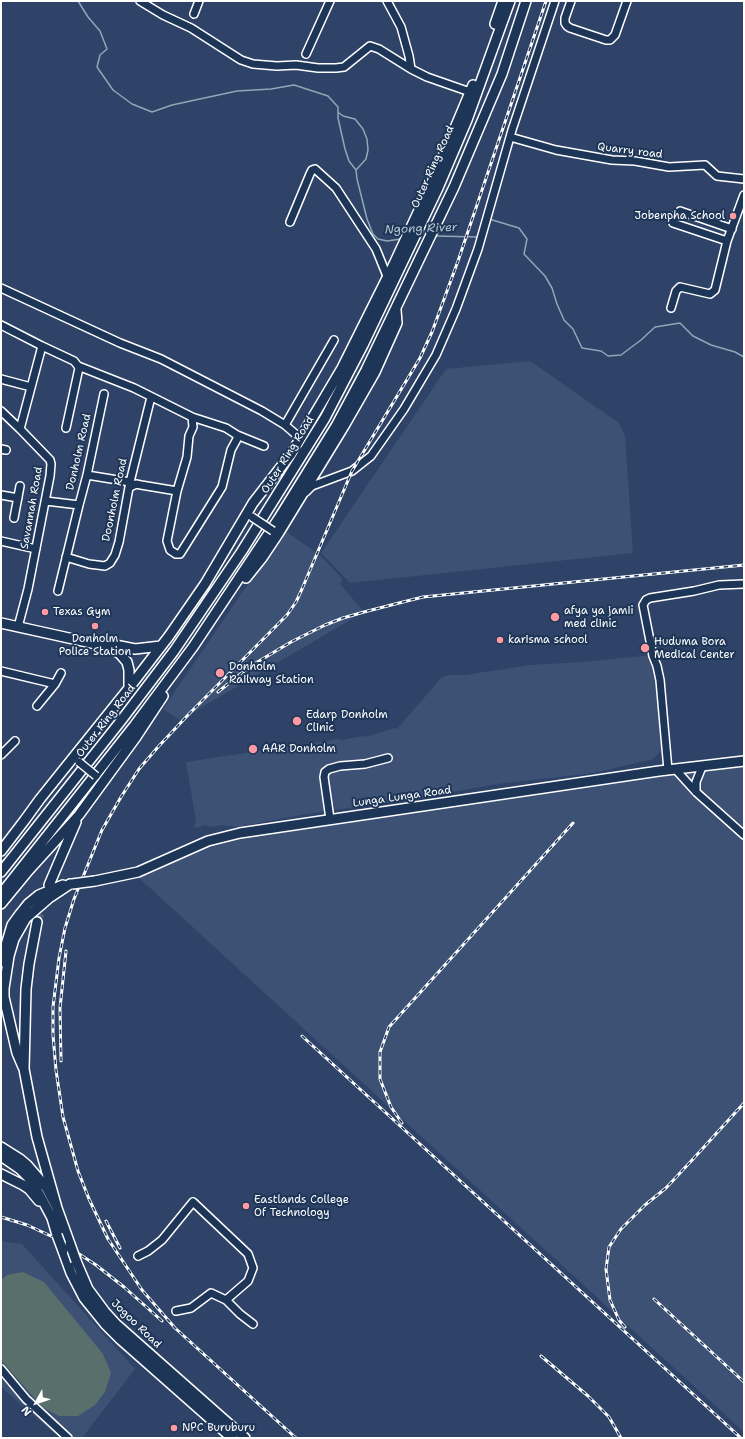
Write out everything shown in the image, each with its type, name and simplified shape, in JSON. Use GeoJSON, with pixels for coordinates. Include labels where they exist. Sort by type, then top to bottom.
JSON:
{"type":"FeatureCollection","features":[{"type":"Feature","properties":{"kind":"main road"},"geometry":{"type":"LineString","coordinates":[[397,265],[417,223],[470,92],[491,38],[503,1]]}},
{"type":"Feature","properties":{"kind":"main road","name":"Outer Ring Road"},"geometry":{"type":"LineString","coordinates":[[417,223],[447,166],[467,120],[510,1]]}},
{"type":"Feature","properties":{"kind":"main road"},"geometry":{"type":"LineString","coordinates":[[1,894],[169,680],[238,582],[300,486],[336,426],[366,370],[454,187],[502,74],[526,1]]}},
{"type":"Feature","properties":{"kind":"main road"},"geometry":{"type":"LineString","coordinates":[[491,38],[492,52]]}},
{"type":"Feature","properties":{"kind":"main road"},"geometry":{"type":"LineString","coordinates":[[436,173],[447,166]]}},
{"type":"Feature","properties":{"kind":"main road","name":"Outer Ring Road"},"geometry":{"type":"LineString","coordinates":[[1,851],[40,799],[76,760],[102,720],[161,646],[205,584],[300,438],[342,368],[388,276],[397,265]]}},
{"type":"Feature","properties":{"kind":"main road","name":"Outer Ring Road"},"geometry":{"type":"LineString","coordinates":[[1,872],[157,675],[196,621],[238,557],[325,418],[363,345],[397,265]]}},
{"type":"Feature","properties":{"kind":"main road"},"geometry":{"type":"LineString","coordinates":[[49,885],[79,816],[100,779],[136,737],[237,590],[262,558],[276,533],[302,496],[375,372],[396,323],[396,309]]}},
{"type":"Feature","properties":{"kind":"main road"},"geometry":{"type":"LineString","coordinates":[[1,622],[106,646],[135,649],[161,646]]}},
{"type":"Feature","properties":{"kind":"main road"},"geometry":{"type":"LineString","coordinates":[[106,646],[120,654],[127,662],[129,670],[129,688]]}},
{"type":"Feature","properties":{"kind":"main road","name":"Lunga Lunga Road"},"geometry":{"type":"LineString","coordinates":[[1,962],[12,924],[28,904],[39,895],[61,885],[95,881],[138,872],[208,840],[240,833],[330,819],[744,761]]}},
{"type":"Feature","properties":{"kind":"main road"},"geometry":{"type":"LineString","coordinates":[[1,904],[29,870],[79,816]]}},
{"type":"Feature","properties":{"kind":"main road","name":"Lunga Lunga Road"},"geometry":{"type":"LineString","coordinates":[[24,1069],[17,1053],[4,997],[4,975],[14,939],[26,918],[48,898],[71,884]]}},
{"type":"Feature","properties":{"kind":"main road"},"geometry":{"type":"LineString","coordinates":[[37,922],[26,989],[24,1069],[36,1137],[57,1208]]}},
{"type":"Feature","properties":{"kind":"main road","name":"Jogoo Road"},"geometry":{"type":"LineString","coordinates":[[1,1147],[20,1159],[46,1187],[57,1208],[76,1261],[88,1288],[116,1324],[245,1438]]}},
{"type":"Feature","properties":{"kind":"main road","name":"Jogoo Road"},"geometry":{"type":"LineString","coordinates":[[1,1156],[12,1163],[28,1177],[43,1198],[52,1218],[71,1273],[79,1289],[105,1324],[232,1438]]}},
{"type":"Feature","properties":{"kind":"main road"},"geometry":{"type":"LineString","coordinates":[[1,1174],[29,1189],[52,1218]]}},
{"type":"Feature","properties":{"kind":"street"},"geometry":{"type":"LineString","coordinates":[[140,1],[163,15],[191,28],[241,60],[247,62],[277,66],[296,65],[318,68],[344,67],[370,46],[379,49],[411,69],[470,92]]}},
{"type":"Feature","properties":{"kind":"street"},"geometry":{"type":"LineString","coordinates":[[194,14],[199,1]]}},
{"type":"Feature","properties":{"kind":"street"},"geometry":{"type":"LineString","coordinates":[[306,54],[330,1]]}},
{"type":"Feature","properties":{"kind":"street"},"geometry":{"type":"LineString","coordinates":[[387,1],[401,27],[411,69]]}},
{"type":"Feature","properties":{"kind":"street"},"geometry":{"type":"LineString","coordinates":[[302,496],[312,486],[352,471],[371,456],[404,409],[436,355],[473,265],[510,137],[555,1]]}},
{"type":"Feature","properties":{"kind":"street"},"geometry":{"type":"LineString","coordinates":[[571,1],[565,23],[567,26],[606,40],[610,40],[615,36],[627,1]]}},
{"type":"Feature","properties":{"kind":"street","name":"Quarry road"},"geometry":{"type":"LineString","coordinates":[[510,137],[556,150],[612,160],[669,167],[705,165],[717,176],[744,179]]}},
{"type":"Feature","properties":{"kind":"street"},"geometry":{"type":"LineString","coordinates":[[290,222],[309,176],[312,170],[315,169],[336,188],[376,249],[388,276]]}},
{"type":"Feature","properties":{"kind":"street"},"geometry":{"type":"LineString","coordinates":[[671,308],[676,291],[680,287],[710,294],[715,290],[727,241],[744,195]]}},
{"type":"Feature","properties":{"kind":"street"},"geometry":{"type":"LineString","coordinates":[[727,241],[673,224],[676,215],[679,216],[680,211],[732,229]]}},
{"type":"Feature","properties":{"kind":"street"},"geometry":{"type":"LineString","coordinates":[[1,288],[120,343],[161,359],[262,411],[285,425],[300,438]]}},
{"type":"Feature","properties":{"kind":"street"},"geometry":{"type":"LineString","coordinates":[[1,325],[42,346],[74,360],[78,366],[79,368],[66,428]]}},
{"type":"Feature","properties":{"kind":"street"},"geometry":{"type":"LineString","coordinates":[[285,425],[334,340]]}},
{"type":"Feature","properties":{"kind":"street"},"geometry":{"type":"LineString","coordinates":[[20,429],[42,346]]}},
{"type":"Feature","properties":{"kind":"street"},"geometry":{"type":"LineString","coordinates":[[78,366],[134,388],[151,398],[192,417],[226,428],[237,436],[264,446]]}},
{"type":"Feature","properties":{"kind":"street"},"geometry":{"type":"LineString","coordinates":[[1,379],[31,387]]}},
{"type":"Feature","properties":{"kind":"street","name":"Donholm Road"},"geometry":{"type":"LineString","coordinates":[[46,501],[78,505],[87,475],[104,394]]}},
{"type":"Feature","properties":{"kind":"street","name":"Doonholm Road"},"geometry":{"type":"LineString","coordinates":[[66,557],[105,566],[110,563],[115,555],[151,398]]}},
{"type":"Feature","properties":{"kind":"street","name":"Savannah Road"},"geometry":{"type":"LineString","coordinates":[[1,411],[50,460],[52,464],[28,589],[18,626]]}},
{"type":"Feature","properties":{"kind":"street"},"geometry":{"type":"LineString","coordinates":[[192,417],[193,427],[189,436],[187,457],[177,491],[167,541],[170,550],[176,554],[180,554],[222,487],[231,450],[237,440],[237,436]]}},
{"type":"Feature","properties":{"kind":"street"},"geometry":{"type":"LineString","coordinates":[[87,475],[130,485],[141,484],[177,491]]}},
{"type":"Feature","properties":{"kind":"street"},"geometry":{"type":"LineString","coordinates":[[14,518],[20,486]]}},
{"type":"Feature","properties":{"kind":"street"},"geometry":{"type":"LineString","coordinates":[[1,494],[18,498]]}},
{"type":"Feature","properties":{"kind":"street"},"geometry":{"type":"LineString","coordinates":[[58,591],[78,505]]}},
{"type":"Feature","properties":{"kind":"street"},"geometry":{"type":"LineString","coordinates":[[249,515],[276,533]]}},
{"type":"Feature","properties":{"kind":"street"},"geometry":{"type":"LineString","coordinates":[[1,541],[36,549]]}},
{"type":"Feature","properties":{"kind":"street"},"geometry":{"type":"LineString","coordinates":[[744,584],[719,585],[694,591],[650,598],[646,600],[643,605],[652,656],[657,666],[660,680],[672,770],[744,835]]}},
{"type":"Feature","properties":{"kind":"street"},"geometry":{"type":"LineString","coordinates":[[1,671],[55,684]]}},
{"type":"Feature","properties":{"kind":"street"},"geometry":{"type":"LineString","coordinates":[[37,706],[55,684],[61,673]]}},
{"type":"Feature","properties":{"kind":"street"},"geometry":{"type":"LineString","coordinates":[[1,755],[4,748],[15,741]]}},
{"type":"Feature","properties":{"kind":"street"},"geometry":{"type":"LineString","coordinates":[[330,819],[325,784],[325,772],[329,769],[340,766],[365,764],[388,758]]}},
{"type":"Feature","properties":{"kind":"street"},"geometry":{"type":"LineString","coordinates":[[76,760],[100,779]]}},
{"type":"Feature","properties":{"kind":"street"},"geometry":{"type":"LineString","coordinates":[[696,792],[696,782],[702,767]]}},
{"type":"Feature","properties":{"kind":"street"},"geometry":{"type":"LineString","coordinates":[[138,1256],[148,1251],[162,1240],[193,1202],[248,1254],[253,1268],[248,1281],[226,1300]]}},
{"type":"Feature","properties":{"kind":"street"},"geometry":{"type":"LineString","coordinates":[[176,1311],[191,1308],[211,1293],[226,1300],[253,1324]]}},
{"type":"Feature","properties":{"kind":"street"},"geometry":{"type":"LineString","coordinates":[[1,1369],[26,1399],[68,1438]]}},
{"type":"Feature","properties":{"kind":"shaded area"},"geometry":{"type":"Polygon","coordinates":[[[530,361],[619,423],[625,436],[633,553],[350,583],[321,553],[446,369],[530,361]]]}},
{"type":"Feature","properties":{"kind":"shaded area"},"geometry":{"type":"Polygon","coordinates":[[[287,532],[321,556],[341,577],[342,581],[340,584],[364,612],[180,720],[163,709],[254,575],[287,532]]]}},
{"type":"Feature","properties":{"kind":"shaded area"},"geometry":{"type":"Polygon","coordinates":[[[653,655],[663,730],[663,749],[653,759],[594,773],[497,784],[397,802],[301,815],[237,827],[222,825],[211,827],[205,825],[196,828],[194,826],[196,821],[186,762],[338,739],[343,740],[369,736],[395,728],[397,729],[442,677],[448,675],[465,675],[530,665],[583,662],[653,655]]]}},
{"type":"Feature","properties":{"kind":"shaded area"},"geometry":{"type":"Polygon","coordinates":[[[744,765],[744,1432],[138,877],[205,844],[744,765]]]}},
{"type":"Feature","properties":{"kind":"shaded area"},"geometry":{"type":"Polygon","coordinates":[[[1,1241],[22,1244],[135,1369],[82,1438],[60,1438],[1,1387],[1,1241]]]}},
{"type":"Feature","properties":{"kind":"green space"},"geometry":{"type":"Polygon","coordinates":[[[23,1272],[44,1282],[103,1354],[111,1373],[105,1392],[95,1405],[78,1416],[59,1416],[42,1407],[1,1360],[1,1280],[7,1275],[23,1272]]]}},
{"type":"Feature","properties":{"kind":"waterway","name":"Ngong River"},"geometry":{"type":"LineString","coordinates":[[78,1],[88,17],[100,31],[107,49],[100,55],[97,67],[113,90],[132,104],[152,112],[172,105],[237,91],[271,89],[294,85],[328,96],[338,107],[338,118],[345,149],[349,161],[356,170],[367,219],[373,234],[378,239],[387,241],[401,239]]}},
{"type":"Feature","properties":{"kind":"waterway"},"geometry":{"type":"LineString","coordinates":[[339,113],[343,116],[355,119],[363,129],[367,139],[368,150],[366,159],[356,170]]}},
{"type":"Feature","properties":{"kind":"waterway","name":"Ngong River"},"geometry":{"type":"LineString","coordinates":[[489,219],[519,228],[527,239],[524,254],[545,276],[552,288],[564,320],[573,329],[582,348],[601,351],[608,356],[621,355],[655,327],[680,323],[693,336],[711,345],[735,352],[744,357]]}},
{"type":"Feature","properties":{"kind":"waterway","name":"Ngong River"},"geometry":{"type":"LineString","coordinates":[[435,236],[477,237],[479,233]]}},
{"type":"Feature","properties":{"kind":"tunnel"},"geometry":{"type":"LineString","coordinates":[[37,922],[44,900]]}},
{"type":"Feature","properties":{"kind":"railway"},"geometry":{"type":"LineString","coordinates":[[296,1438],[175,1328],[142,1290],[108,1239],[89,1199],[78,1171],[63,1117],[56,1070],[53,1035],[53,1007],[59,958],[65,928],[74,899],[102,830],[139,769],[188,715],[287,615],[296,602],[352,471],[420,358],[432,332],[458,261],[546,1]]}},
{"type":"Feature","properties":{"kind":"railway"},"geometry":{"type":"LineString","coordinates":[[218,692],[249,667],[291,642],[325,625],[343,618],[423,597],[744,565]]}},
{"type":"Feature","properties":{"kind":"railway"},"geometry":{"type":"LineString","coordinates":[[402,1123],[391,1107],[380,1079],[380,1052],[389,1027],[573,823]]}},
{"type":"Feature","properties":{"kind":"railway"},"geometry":{"type":"LineString","coordinates":[[61,1061],[60,1008],[66,951]]}},
{"type":"Feature","properties":{"kind":"railway"},"geometry":{"type":"LineString","coordinates":[[302,1036],[741,1438]]}},
{"type":"Feature","properties":{"kind":"railway"},"geometry":{"type":"LineString","coordinates":[[625,1327],[619,1320],[610,1300],[606,1269],[609,1247],[621,1229],[645,1205],[666,1188],[744,1103]]}},
{"type":"Feature","properties":{"kind":"railway"},"geometry":{"type":"LineString","coordinates":[[1,1217],[27,1225],[53,1237],[96,1265],[124,1287],[162,1321]]}},
{"type":"Feature","properties":{"kind":"railway"},"geometry":{"type":"LineString","coordinates":[[106,1221],[120,1248]]}},
{"type":"Feature","properties":{"kind":"railway"},"geometry":{"type":"LineString","coordinates":[[654,1299],[744,1382]]}},
{"type":"Feature","properties":{"kind":"railway"},"geometry":{"type":"LineString","coordinates":[[541,1356],[588,1396],[609,1417],[621,1438]]}},
{"type":"Feature","properties":{"kind":"place","name":"Jobenpha School"},"geometry":{"type":"Point","coordinates":[733,216]}},
{"type":"Feature","properties":{"kind":"place","name":"Texas Gym"},"geometry":{"type":"Point","coordinates":[45,612]}},
{"type":"Feature","properties":{"kind":"place","name":"afya ya jamii med clinic"},"geometry":{"type":"Point","coordinates":[555,617]}},
{"type":"Feature","properties":{"kind":"place","name":"Donholm Police Station"},"geometry":{"type":"Point","coordinates":[95,626]}},
{"type":"Feature","properties":{"kind":"place","name":"karisma school"},"geometry":{"type":"Point","coordinates":[500,640]}},
{"type":"Feature","properties":{"kind":"place","name":"Huduma Bora Medical Center"},"geometry":{"type":"Point","coordinates":[645,648]}},
{"type":"Feature","properties":{"kind":"place","name":"Donholm Railway Station"},"geometry":{"type":"Point","coordinates":[220,673]}},
{"type":"Feature","properties":{"kind":"place","name":"Edarp Donholm Clinic"},"geometry":{"type":"Point","coordinates":[297,721]}},
{"type":"Feature","properties":{"kind":"place","name":"AAR Donholm"},"geometry":{"type":"Point","coordinates":[253,749]}},
{"type":"Feature","properties":{"kind":"place","name":"Eastlands College Of Technology"},"geometry":{"type":"Point","coordinates":[246,1206]}},
{"type":"Feature","properties":{"kind":"place","name":"NPC Buruburu"},"geometry":{"type":"Point","coordinates":[174,1428]}}]}
